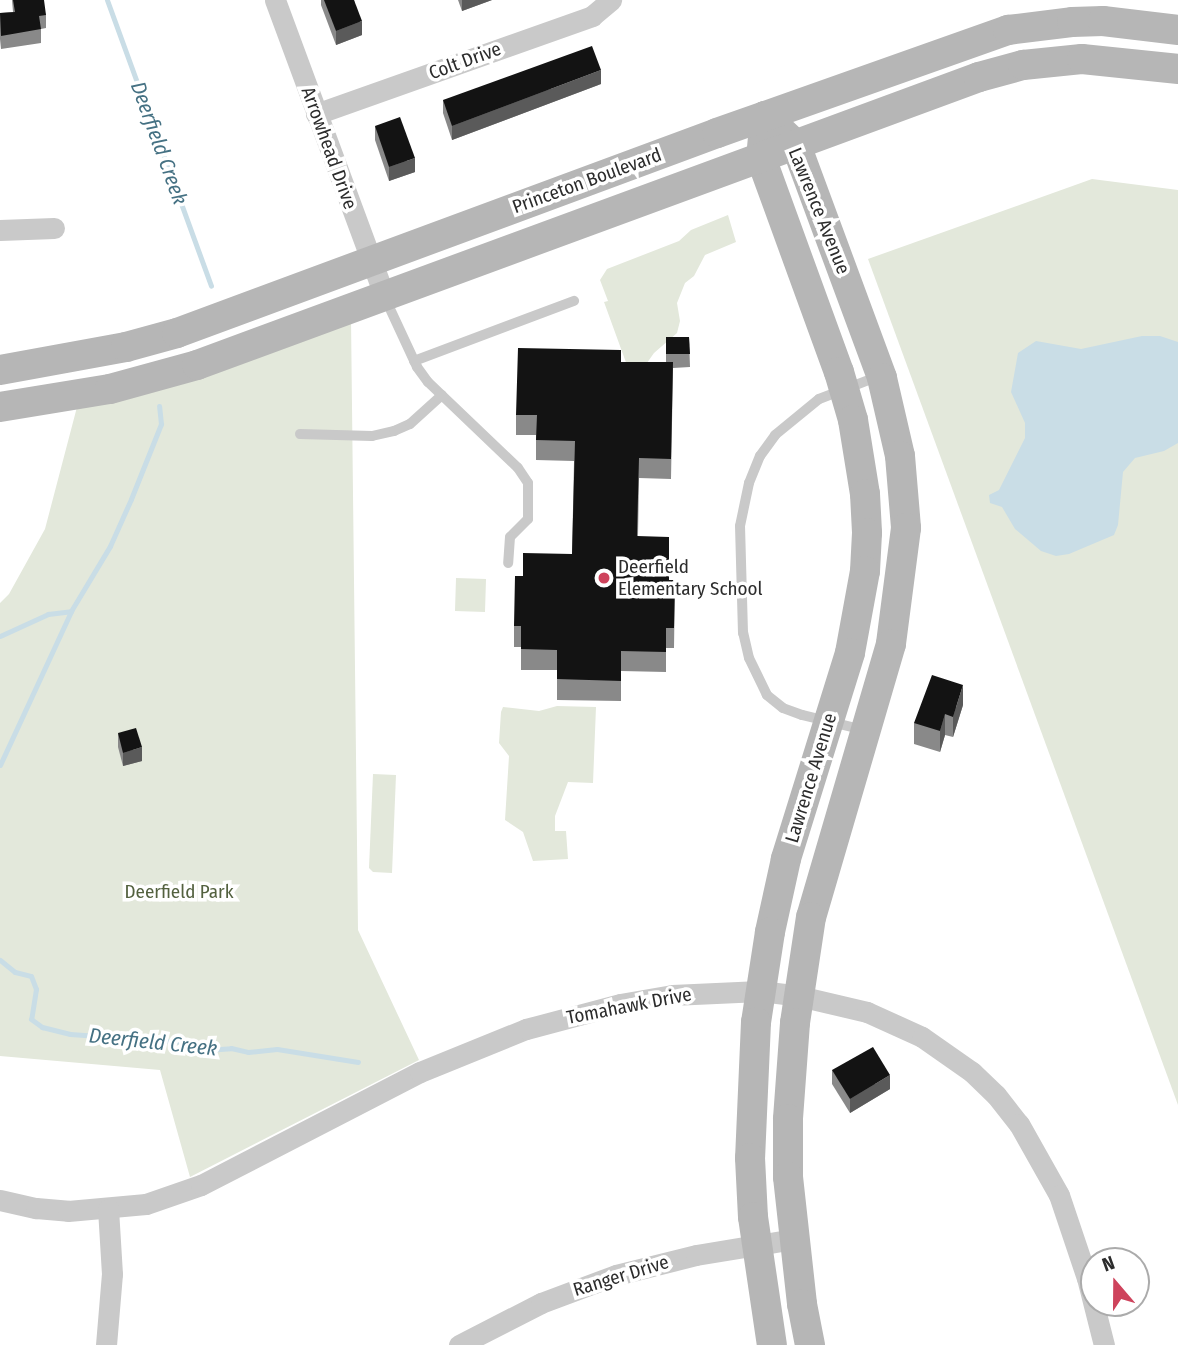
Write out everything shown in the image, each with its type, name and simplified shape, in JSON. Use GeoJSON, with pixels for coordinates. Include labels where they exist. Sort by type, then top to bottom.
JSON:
{"type":"FeatureCollection","features":[{"type":"Feature","properties":{"kind":"street","name":"Arrowhead Drive"},"geometry":{"type":"LineString","coordinates":[[275,0],[384,295]]}},
{"type":"Feature","properties":{"kind":"street","name":"Colt Drive"},"geometry":{"type":"LineString","coordinates":[[316,114],[592,16],[610,1]]}},
{"type":"Feature","properties":{"kind":"street","name":"Princeton Boulevard"},"geometry":{"type":"LineString","coordinates":[[0,370],[100,353],[164,336],[1008,30],[1092,22],[1178,30]]}},
{"type":"Feature","properties":{"kind":"street","name":"Princeton Boulevard"},"geometry":{"type":"LineString","coordinates":[[0,407],[110,389],[197,365],[979,78],[1023,65],[1056,60],[1109,60],[1178,69]]}},
{"type":"Feature","properties":{"kind":"street","name":"Lawrence Avenue"},"geometry":{"type":"LineString","coordinates":[[765,116],[796,145],[881,375],[900,456],[906,528],[897,611],[811,917],[799,996],[788,1119],[794,1240],[810,1345]]}},
{"type":"Feature","properties":{"kind":"street","name":"Lawrence Avenue"},"geometry":{"type":"LineString","coordinates":[[765,116],[761,158],[844,390],[860,453],[865,494],[865,571],[850,653],[786,859],[760,991],[750,1158],[757,1245],[772,1345]]}},
{"type":"Feature","properties":{"kind":"street"},"geometry":{"type":"LineString","coordinates":[[0,230],[54,228]]}},
{"type":"Feature","properties":{"kind":"street","name":"Tomahawk Drive"},"geometry":{"type":"LineString","coordinates":[[0,1200],[36,1208],[108,1209],[146,1204],[201,1185],[420,1072],[526,1029],[575,1015],[672,995],[760,991],[799,996],[867,1012],[922,1037],[972,1072],[996,1095],[1019,1124],[1059,1195],[1087,1278],[1104,1345]]}},
{"type":"Feature","properties":{"kind":"street"},"geometry":{"type":"LineString","coordinates":[[106,1345],[112,1274],[108,1209]]}},
{"type":"Feature","properties":{"kind":"street","name":"Ranger Drive"},"geometry":{"type":"LineString","coordinates":[[459,1345],[541,1303],[616,1275],[696,1255],[794,1240]]}},
{"type":"Feature","properties":{"kind":"lane"},"geometry":{"type":"LineString","coordinates":[[384,295],[414,361],[442,396],[518,468],[528,483],[528,519],[510,537],[508,563]]}},
{"type":"Feature","properties":{"kind":"lane"},"geometry":{"type":"LineString","coordinates":[[414,361],[574,301]]}},
{"type":"Feature","properties":{"kind":"lane"},"geometry":{"type":"LineString","coordinates":[[865,730],[783,708],[767,695],[743,633],[740,526],[749,483],[760,456],[775,435],[812,404],[881,375]]}},
{"type":"Feature","properties":{"kind":"lane"},"geometry":{"type":"LineString","coordinates":[[300,434],[372,436],[394,431],[410,424],[442,396]]}},
{"type":"Feature","properties":{"kind":"green space"},"geometry":{"type":"Polygon","coordinates":[[[1092,179],[1178,190],[1178,1105],[868,259],[1092,179]]]}},
{"type":"Feature","properties":{"kind":"green space"},"geometry":{"type":"Polygon","coordinates":[[[728,215],[736,242],[705,255],[694,276],[685,283],[677,303],[680,321],[677,333],[654,353],[642,370],[628,368],[604,302],[608,301],[600,280],[607,269],[679,241],[691,230],[728,215]]]}},
{"type":"Feature","properties":{"kind":"green space","name":"Deerfield Park"},"geometry":{"type":"Polygon","coordinates":[[[351,318],[358,930],[419,1060],[190,1177],[160,1070],[0,1056],[0,603],[9,594],[45,529],[77,407],[351,318]]]}},
{"type":"Feature","properties":{"kind":"green space"},"geometry":{"type":"Polygon","coordinates":[[[456,578],[486,579],[485,612],[455,611],[456,578]]]}},
{"type":"Feature","properties":{"kind":"green space"},"geometry":{"type":"Polygon","coordinates":[[[557,706],[596,707],[593,783],[568,782],[555,816],[555,831],[566,831],[568,859],[533,861],[523,832],[505,820],[509,756],[499,743],[501,712],[503,707],[539,711],[557,706]]]}},
{"type":"Feature","properties":{"kind":"green space"},"geometry":{"type":"Polygon","coordinates":[[[373,774],[396,775],[392,873],[373,872],[369,868],[373,774]]]}},
{"type":"Feature","properties":{"kind":"water"},"geometry":{"type":"Polygon","coordinates":[[[1142,336],[1160,336],[1178,342],[1178,443],[1164,451],[1135,458],[1123,472],[1118,525],[1114,535],[1069,554],[1056,556],[1041,551],[1015,529],[1002,507],[990,503],[989,495],[999,490],[1025,438],[1025,423],[1011,392],[1018,353],[1036,341],[1081,349],[1142,336]]]}},
{"type":"Feature","properties":{"kind":"building"},"geometry":{"type":"Polygon","coordinates":[[[13,0],[44,0],[46,15],[39,16],[41,29],[1,36],[0,13],[15,12],[13,0]]]}},
{"type":"Feature","properties":{"kind":"building"},"geometry":{"type":"Polygon","coordinates":[[[324,0],[354,0],[362,21],[336,31],[324,0]]]}},
{"type":"Feature","properties":{"kind":"building"},"geometry":{"type":"Polygon","coordinates":[[[592,46],[601,70],[452,126],[443,100],[592,46]]]}},
{"type":"Feature","properties":{"kind":"building"},"geometry":{"type":"Polygon","coordinates":[[[400,117],[415,158],[389,167],[375,126],[400,117]]]}},
{"type":"Feature","properties":{"kind":"building"},"geometry":{"type":"Polygon","coordinates":[[[666,337],[689,337],[690,354],[666,354],[666,337]]]}},
{"type":"Feature","properties":{"kind":"building"},"geometry":{"type":"Polygon","coordinates":[[[518,348],[621,350],[621,362],[673,362],[671,459],[639,458],[637,536],[669,537],[669,580],[675,580],[674,628],[666,628],[666,652],[621,651],[621,681],[557,679],[557,650],[521,649],[521,626],[514,626],[515,576],[523,576],[523,553],[572,554],[575,441],[536,440],[537,415],[516,415],[518,348]]]}},
{"type":"Feature","properties":{"kind":"building"},"geometry":{"type":"Polygon","coordinates":[[[932,675],[963,685],[953,717],[945,714],[940,731],[914,723],[932,675]]]}},
{"type":"Feature","properties":{"kind":"building"},"geometry":{"type":"Polygon","coordinates":[[[136,728],[142,747],[123,753],[118,733],[136,728]]]}},
{"type":"Feature","properties":{"kind":"building"},"geometry":{"type":"Polygon","coordinates":[[[873,1047],[890,1075],[850,1099],[832,1070],[873,1047]]]}},
{"type":"Feature","properties":{"kind":"waterway","name":"Deerfield Creek"},"geometry":{"type":"LineString","coordinates":[[107,0],[211,286]]}},
{"type":"Feature","properties":{"kind":"waterway","name":"Deerfield Creek"},"geometry":{"type":"LineString","coordinates":[[0,765],[71,611],[110,546],[131,499],[161,424],[159,406]]}},
{"type":"Feature","properties":{"kind":"waterway"},"geometry":{"type":"LineString","coordinates":[[0,636],[48,614],[71,611]]}},
{"type":"Feature","properties":{"kind":"waterway","name":"Deerfield Creek"},"geometry":{"type":"LineString","coordinates":[[0,960],[15,972],[31,976],[36,989],[31,1019],[42,1027],[70,1034],[185,1042],[192,1051],[231,1048],[248,1052],[277,1049],[358,1062]]}},
{"type":"Feature","properties":{"kind":"place","name":"Deerfield Elementary School"},"geometry":{"type":"Point","coordinates":[604,578]}}]}
